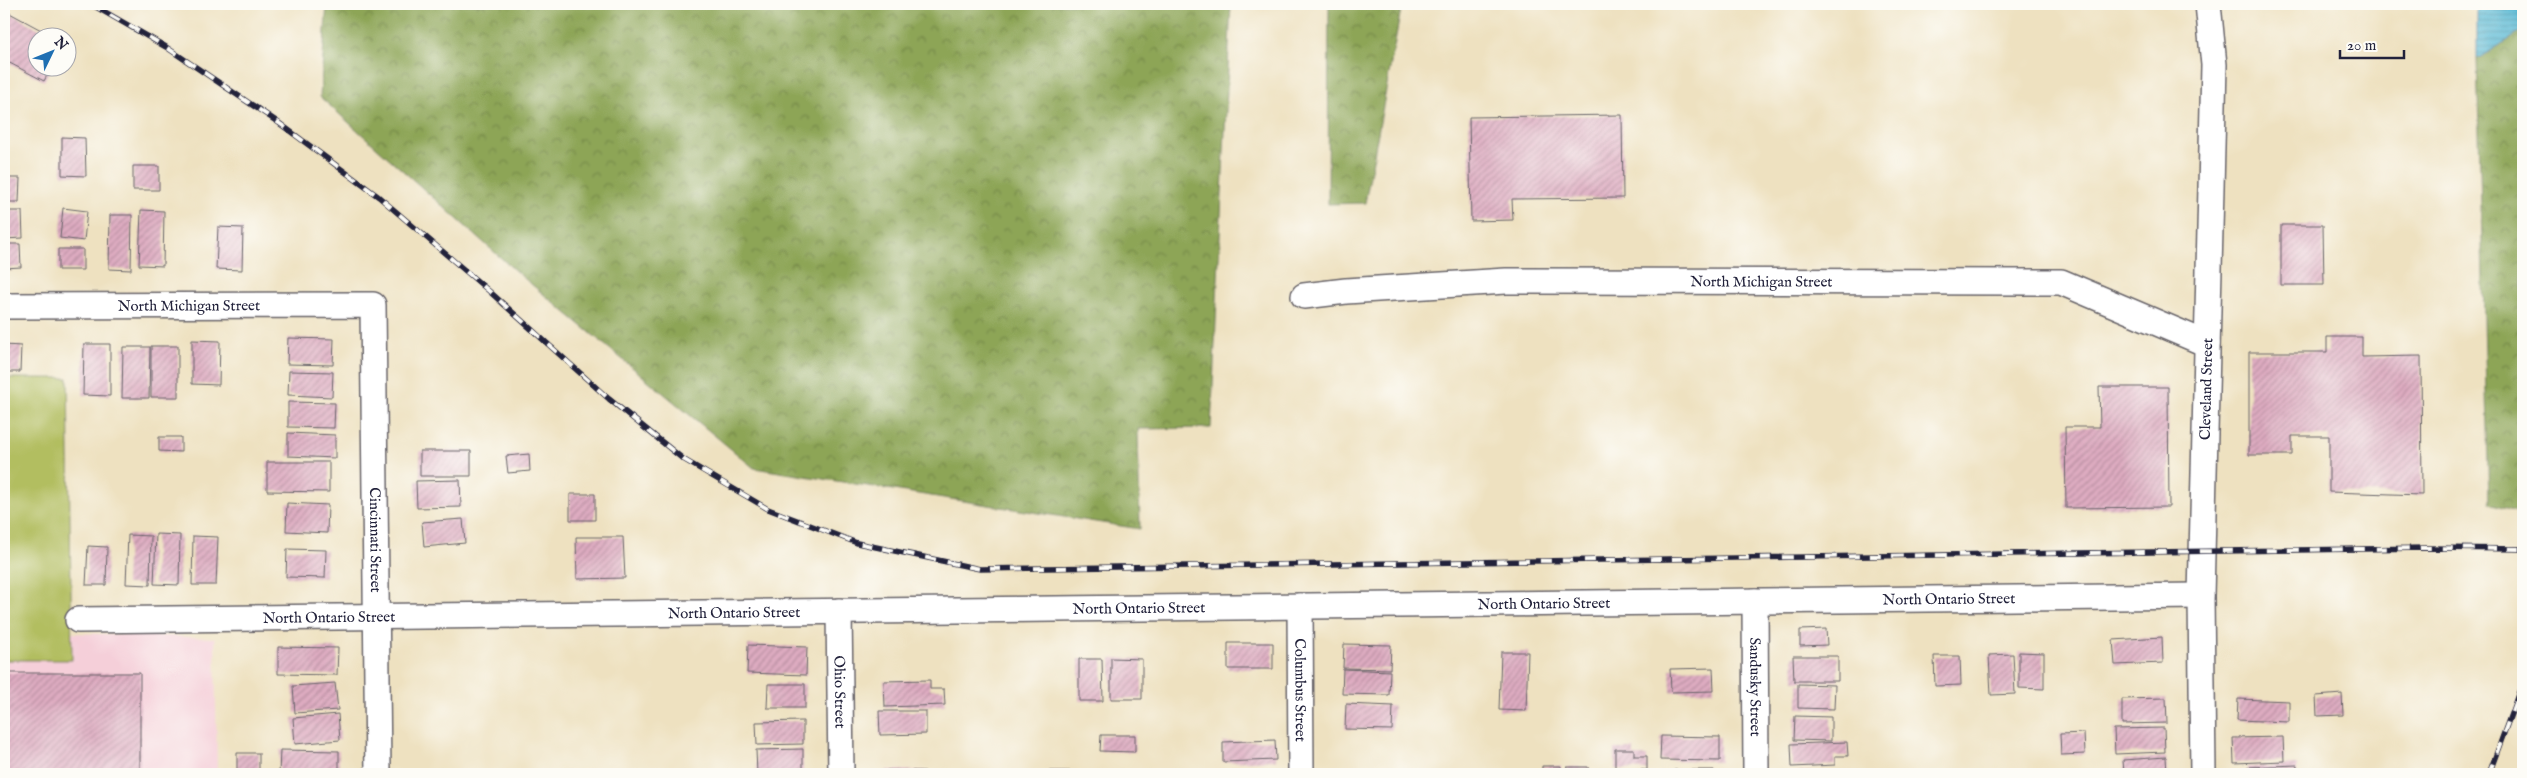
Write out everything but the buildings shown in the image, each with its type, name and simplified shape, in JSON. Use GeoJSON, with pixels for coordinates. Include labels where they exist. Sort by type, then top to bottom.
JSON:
{"type":"FeatureCollection","features":[{"type":"Feature","properties":{"kind":"street","name":"Cleveland Street"},"geometry":{"type":"LineString","coordinates":[[2203,774],[2201,596],[2214,65],[2208,4]]}},
{"type":"Feature","properties":{"kind":"street","name":"North Michigan Street"},"geometry":{"type":"LineString","coordinates":[[1304,296],[1346,290],[1506,281],[2061,282],[2207,344]]}},
{"type":"Feature","properties":{"kind":"street","name":"North Michigan Street"},"geometry":{"type":"LineString","coordinates":[[4,306],[373,305]]}},
{"type":"Feature","properties":{"kind":"street","name":"Cincinnati Street"},"geometry":{"type":"LineString","coordinates":[[373,305],[378,774]]}},
{"type":"Feature","properties":{"kind":"street","name":"North Ontario Street"},"geometry":{"type":"LineString","coordinates":[[78,620],[2201,596]]}},
{"type":"Feature","properties":{"kind":"street","name":"Sandusky Street"},"geometry":{"type":"LineString","coordinates":[[1755,601],[1756,774]]}},
{"type":"Feature","properties":{"kind":"street","name":"Columbus Street"},"geometry":{"type":"LineString","coordinates":[[1300,606],[1301,774]]}},
{"type":"Feature","properties":{"kind":"street","name":"Ohio Street"},"geometry":{"type":"LineString","coordinates":[[839,611],[841,774]]}},
{"type":"Feature","properties":{"kind":"shaded area"},"geometry":{"type":"Polygon","coordinates":[[[4,379],[72,633],[215,638],[217,774],[4,774],[4,379]]]}},
{"type":"Feature","properties":{"kind":"green space"},"geometry":{"type":"Polygon","coordinates":[[[327,4],[1231,4],[1211,428],[1138,429],[1140,529],[754,468],[519,274],[320,97],[327,4]]]}},
{"type":"Feature","properties":{"kind":"green space"},"geometry":{"type":"Polygon","coordinates":[[[1329,4],[1402,4],[1365,203],[1328,204],[1329,4]]]}},
{"type":"Feature","properties":{"kind":"green space"},"geometry":{"type":"Polygon","coordinates":[[[2523,31],[2523,513],[2489,503],[2477,59],[2523,31]]]}},
{"type":"Feature","properties":{"kind":"green space"},"geometry":{"type":"Polygon","coordinates":[[[4,378],[68,378],[72,660],[4,660],[4,378]]]}},
{"type":"Feature","properties":{"kind":"water"},"geometry":{"type":"Polygon","coordinates":[[[2477,4],[2523,4],[2523,31],[2477,59],[2477,4]]]}},
{"type":"Feature","properties":{"kind":"railway"},"geometry":{"type":"LineString","coordinates":[[91,4],[166,47],[279,123],[379,197],[489,291],[609,399],[683,459],[768,509],[857,543],[980,569],[2427,548],[2523,549]]}},
{"type":"Feature","properties":{"kind":"railway"},"geometry":{"type":"LineString","coordinates":[[2489,774],[2523,681]]}}]}
